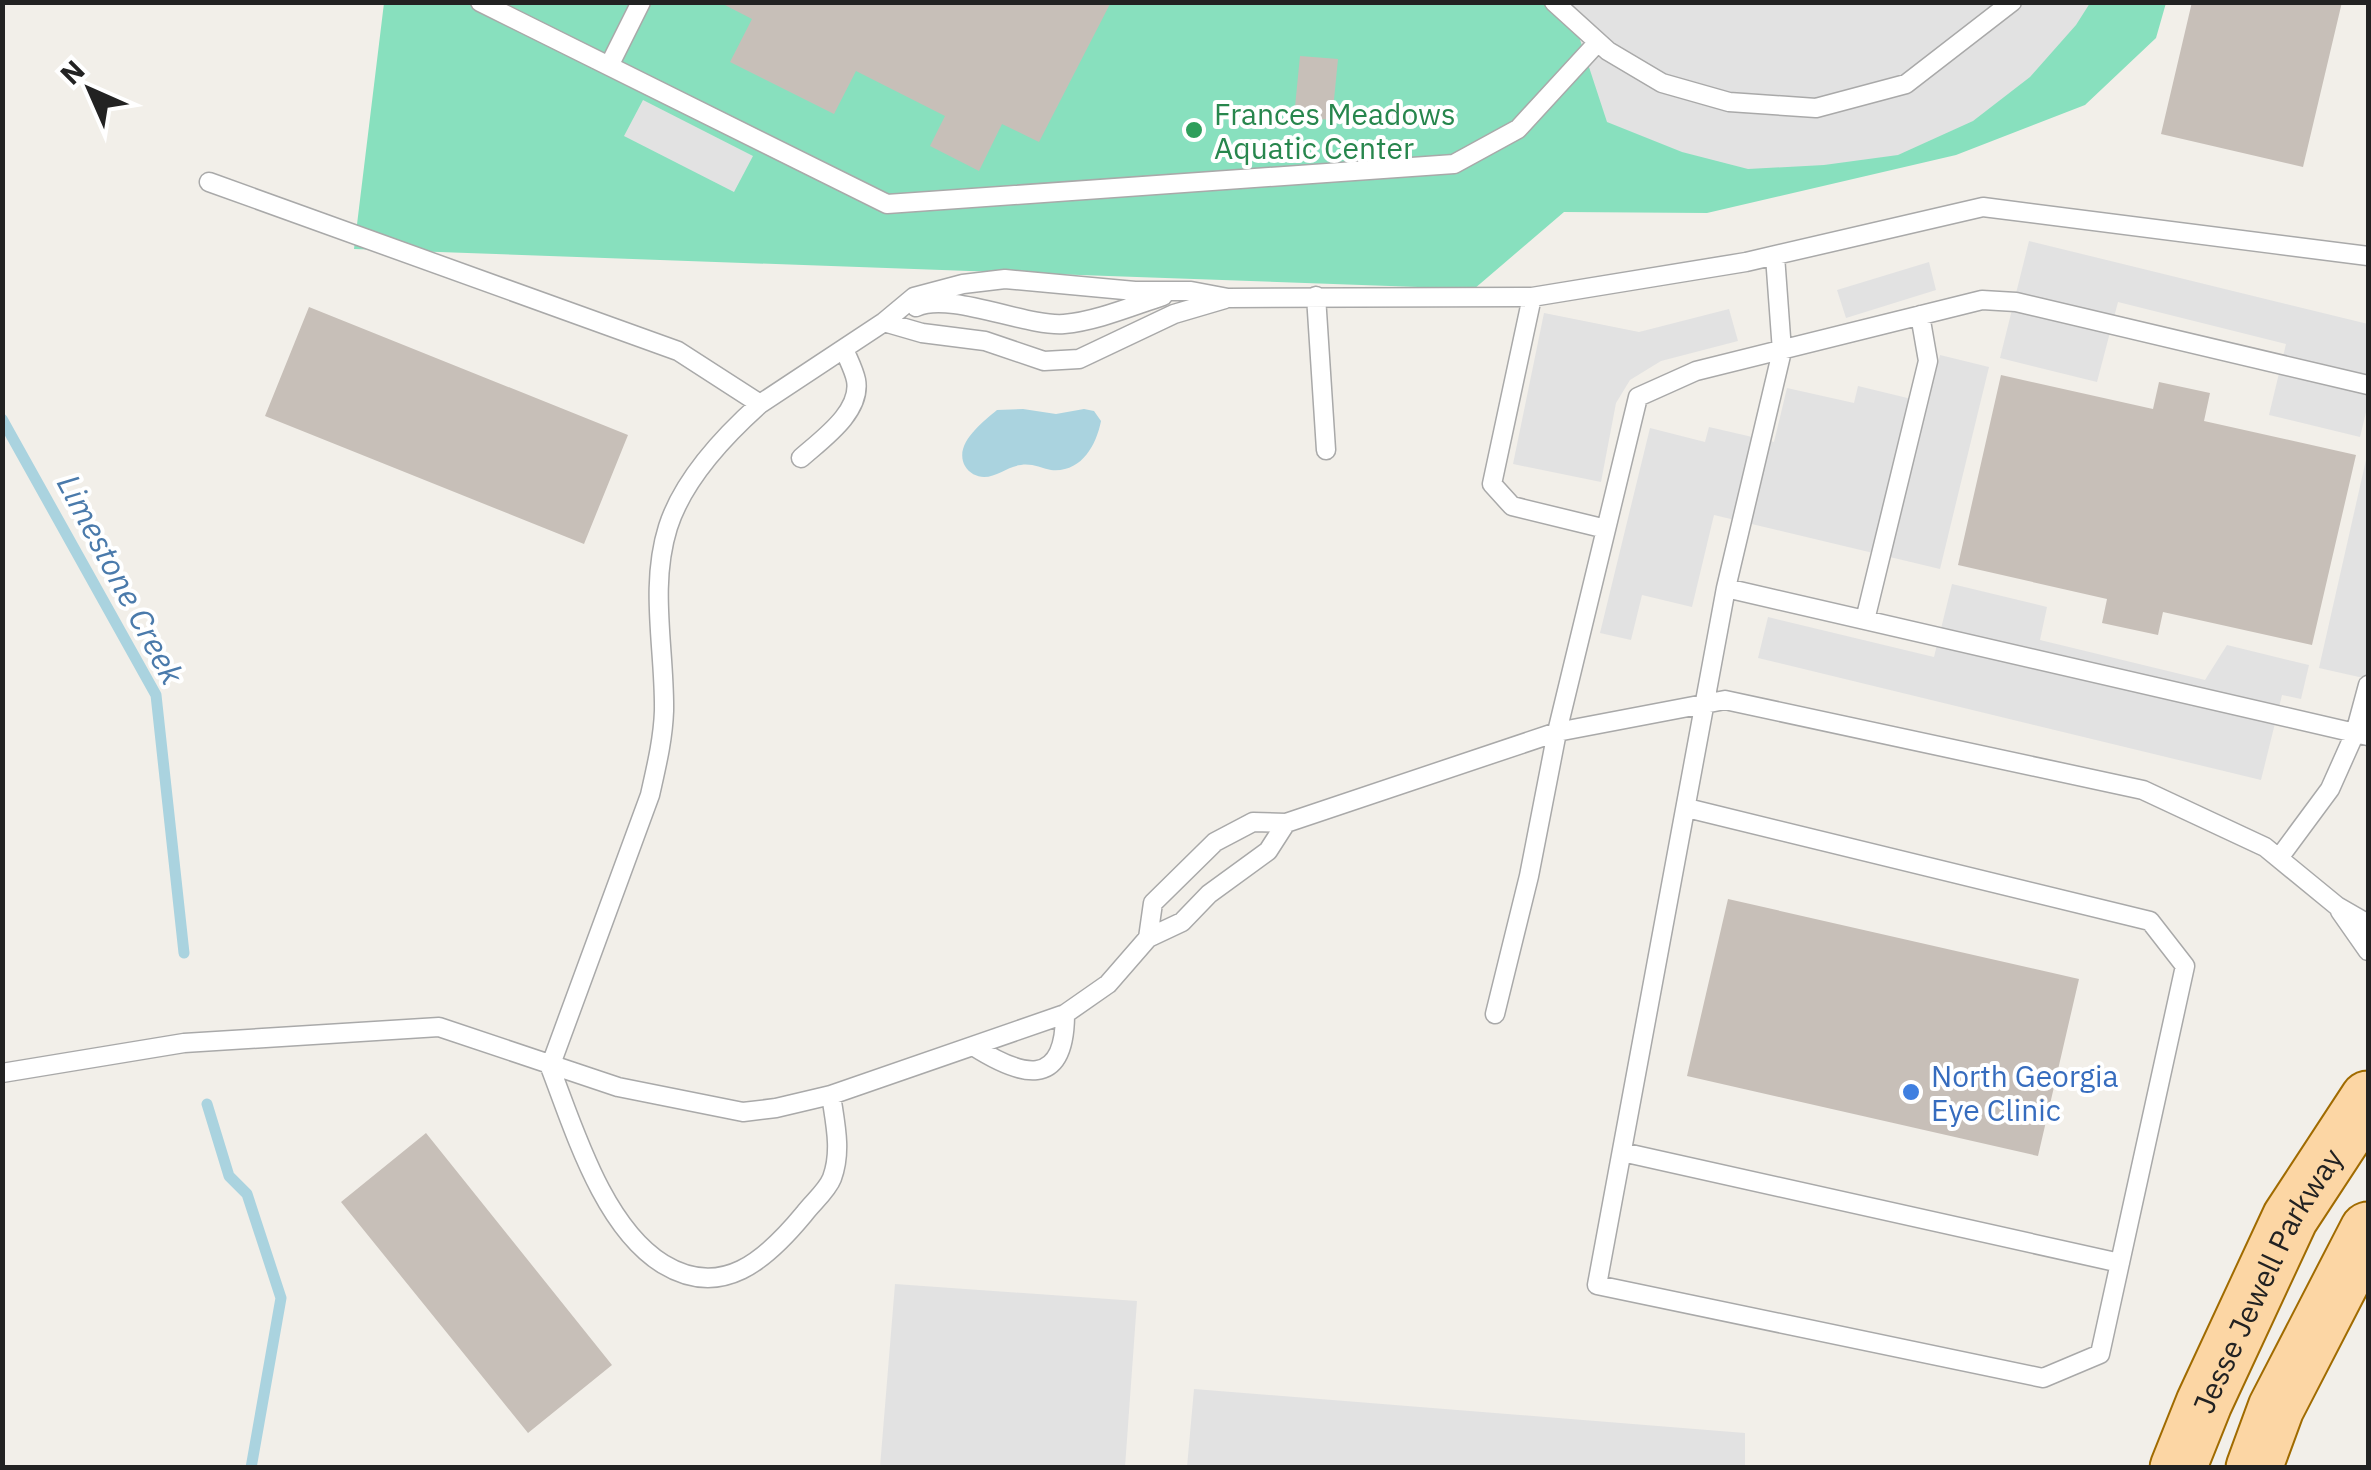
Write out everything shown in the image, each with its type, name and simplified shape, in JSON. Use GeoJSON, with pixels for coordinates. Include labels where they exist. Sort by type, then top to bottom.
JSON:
{"type":"FeatureCollection","features":[{"type":"Feature","properties":{"kind":"main road","name":"Jesse Jewell Parkway"},"geometry":{"type":"LineString","coordinates":[[2178,1468],[2290,1218],[2368,1099]]}},
{"type":"Feature","properties":{"kind":"main road"},"geometry":{"type":"LineString","coordinates":[[2254,1468],[2276,1408],[2368,1230]]}},
{"type":"Feature","properties":{"kind":"lane"},"geometry":{"type":"LineString","coordinates":[[480,2],[887,204],[1454,164],[1518,129],[1598,42]]}},
{"type":"Feature","properties":{"kind":"lane"},"geometry":{"type":"LineString","coordinates":[[609,66],[641,2]]}},
{"type":"Feature","properties":{"kind":"lane"},"geometry":{"type":"LineString","coordinates":[[1554,2],[1598,42],[1662,83],[1729,102],[1816,108],[1906,84],[2012,2]]}},
{"type":"Feature","properties":{"kind":"lane"},"geometry":{"type":"LineString","coordinates":[[209,182],[678,351],[760,404]]}},
{"type":"Feature","properties":{"kind":"lane"},"geometry":{"type":"LineString","coordinates":[[831,1095],[838,1147],[831,1181],[792,1229],[756,1264],[718,1279],[687,1276],[659,1262],[620,1222],[594,1176],[550,1067],[650,795],[660,750],[664,710],[659,578],[668,526],[700,466],[734,427],[760,404],[914,298],[962,284],[1005,279],[1228,298],[1532,296],[1775,256],[1984,207],[2368,256]]}},
{"type":"Feature","properties":{"kind":"lane"},"geometry":{"type":"LineString","coordinates":[[1686,808],[2150,920],[2185,966],[2100,1354],[2043,1378],[1597,1285],[1726,588],[1782,352],[1775,256]]}},
{"type":"Feature","properties":{"kind":"lane"},"geometry":{"type":"LineString","coordinates":[[884,322],[923,304],[958,306],[1062,324],[1181,291]]}},
{"type":"Feature","properties":{"kind":"lane"},"geometry":{"type":"LineString","coordinates":[[1316,296],[1326,450]]}},
{"type":"Feature","properties":{"kind":"lane"},"geometry":{"type":"LineString","coordinates":[[1532,296],[1492,484],[1512,506],[1606,529]]}},
{"type":"Feature","properties":{"kind":"lane"},"geometry":{"type":"LineString","coordinates":[[884,322],[922,333],[985,340],[1044,361],[1078,359],[1174,314],[1228,298]]}},
{"type":"Feature","properties":{"kind":"lane"},"geometry":{"type":"LineString","coordinates":[[1495,1014],[1529,876],[1557,732],[1638,397],[1696,370],[1982,300],[2016,302],[2368,385]]}},
{"type":"Feature","properties":{"kind":"lane"},"geometry":{"type":"LineString","coordinates":[[1865,620],[1928,361],[1920,315]]}},
{"type":"Feature","properties":{"kind":"lane"},"geometry":{"type":"LineString","coordinates":[[801,458],[835,428],[855,398],[857,382],[844,349]]}},
{"type":"Feature","properties":{"kind":"lane"},"geometry":{"type":"LineString","coordinates":[[1726,588],[2362,735]]}},
{"type":"Feature","properties":{"kind":"lane"},"geometry":{"type":"LineString","coordinates":[[2279,858],[2330,788],[2362,735],[2368,684]]}},
{"type":"Feature","properties":{"kind":"lane"},"geometry":{"type":"LineString","coordinates":[[1148,938],[1153,903],[1215,842],[1253,822],[1286,823],[1557,732],[1725,700],[2143,790],[2265,846],[2337,906],[2368,924]]}},
{"type":"Feature","properties":{"kind":"lane"},"geometry":{"type":"LineString","coordinates":[[2,1074],[184,1043],[439,1028],[618,1088],[743,1112],[831,1095],[1065,1014],[1108,984],[1148,938],[1182,922],[1210,894],[1268,851],[1286,823]]}},
{"type":"Feature","properties":{"kind":"lane"},"geometry":{"type":"LineString","coordinates":[[2337,906],[2368,952]]}},
{"type":"Feature","properties":{"kind":"lane"},"geometry":{"type":"LineString","coordinates":[[972,1046],[1004,1066],[1034,1072],[1046,1067],[1058,1054],[1065,1036],[1065,1014]]}},
{"type":"Feature","properties":{"kind":"lane"},"geometry":{"type":"LineString","coordinates":[[1622,1152],[2120,1263]]}},
{"type":"Feature","properties":{"kind":"green space","name":"Frances Meadows Aquatic Center"},"geometry":{"type":"Polygon","coordinates":[[[384,3],[2166,3],[2156,38],[2085,105],[1956,155],[1707,213],[1564,212],[1474,289],[354,249],[384,3]]]}},
{"type":"Feature","properties":{"kind":"shaded area"},"geometry":{"type":"Polygon","coordinates":[[[1568,3],[2090,3],[2030,77],[1973,121],[1898,155],[1824,165],[1748,169],[1682,152],[1607,122],[1568,3]]]}},
{"type":"Feature","properties":{"kind":"shaded area"},"geometry":{"type":"Polygon","coordinates":[[[643,100],[753,156],[734,192],[624,136],[643,100]]]}},
{"type":"Feature","properties":{"kind":"shaded area"},"geometry":{"type":"Polygon","coordinates":[[[2029,241],[2368,324],[2368,404],[2360,437],[2269,415],[2286,344],[2118,302],[2097,382],[2000,358],[2029,241]]]}},
{"type":"Feature","properties":{"kind":"shaded area"},"geometry":{"type":"Polygon","coordinates":[[[1929,262],[1936,290],[1846,318],[1837,290],[1929,262]]]}},
{"type":"Feature","properties":{"kind":"shaded area"},"geometry":{"type":"Polygon","coordinates":[[[1729,309],[1738,341],[1661,361],[1630,380],[1616,403],[1601,482],[1513,464],[1544,313],[1639,332],[1729,309]]]}},
{"type":"Feature","properties":{"kind":"shaded area"},"geometry":{"type":"Polygon","coordinates":[[[1940,355],[1989,367],[1940,569],[1714,515],[1692,607],[1642,595],[1631,640],[1600,633],[1650,428],[1705,442],[1709,427],[1774,442],[1787,388],[1854,403],[1858,386],[1928,403],[1940,355]]]}},
{"type":"Feature","properties":{"kind":"shaded area"},"geometry":{"type":"Polygon","coordinates":[[[2368,451],[2368,679],[2319,668],[2368,451]]]}},
{"type":"Feature","properties":{"kind":"shaded area"},"geometry":{"type":"Polygon","coordinates":[[[1952,584],[2047,607],[2040,640],[2205,680],[2227,645],[2309,665],[2301,699],[2282,695],[2261,780],[1758,658],[1768,617],[1934,657],[1952,584]]]}},
{"type":"Feature","properties":{"kind":"shaded area"},"geometry":{"type":"Polygon","coordinates":[[[895,1284],[1137,1301],[1125,1467],[880,1467],[895,1284]]]}},
{"type":"Feature","properties":{"kind":"shaded area"},"geometry":{"type":"Polygon","coordinates":[[[1194,1389],[1745,1433],[1745,1467],[1187,1467],[1194,1389]]]}},
{"type":"Feature","properties":{"kind":"water"},"geometry":{"type":"Polygon","coordinates":[[[1084,409],[1094,411],[1101,421],[1091,448],[1071,467],[1051,470],[1016,466],[984,477],[969,471],[962,458],[971,434],[997,410],[1056,414],[1084,409]]]}},
{"type":"Feature","properties":{"kind":"building"},"geometry":{"type":"Polygon","coordinates":[[[719,2],[1111,2],[1039,142],[1002,124],[979,171],[930,146],[945,116],[856,71],[834,114],[730,62],[752,19],[719,2]]]}},
{"type":"Feature","properties":{"kind":"building"},"geometry":{"type":"Polygon","coordinates":[[[2192,2],[2342,2],[2303,167],[2161,134],[2192,2]]]}},
{"type":"Feature","properties":{"kind":"building"},"geometry":{"type":"Polygon","coordinates":[[[1300,56],[1338,59],[1332,120],[1294,117],[1300,56]]]}},
{"type":"Feature","properties":{"kind":"building"},"geometry":{"type":"Polygon","coordinates":[[[309,307],[628,435],[584,544],[265,416],[309,307]]]}},
{"type":"Feature","properties":{"kind":"building"},"geometry":{"type":"Polygon","coordinates":[[[2001,375],[2153,409],[2159,382],[2210,393],[2204,421],[2356,455],[2312,645],[2163,612],[2158,635],[2102,623],[2107,599],[1958,565],[2001,375]]]}},
{"type":"Feature","properties":{"kind":"building"},"geometry":{"type":"Polygon","coordinates":[[[1728,899],[2079,979],[2038,1156],[1687,1076],[1728,899]]]}},
{"type":"Feature","properties":{"kind":"building"},"geometry":{"type":"Polygon","coordinates":[[[426,1133],[612,1365],[528,1433],[341,1202],[426,1133]]]}},
{"type":"Feature","properties":{"kind":"waterway","name":"Limestone Creek"},"geometry":{"type":"LineString","coordinates":[[2,419],[156,695],[184,953]]}},
{"type":"Feature","properties":{"kind":"waterway","name":"Limestone Creek"},"geometry":{"type":"LineString","coordinates":[[207,1104],[229,1176],[247,1194],[281,1298],[251,1468]]}},
{"type":"Feature","properties":{"kind":"place","name":"Frances Meadows Aquatic Center"},"geometry":{"type":"Point","coordinates":[1194,130]}},
{"type":"Feature","properties":{"kind":"place","name":"North Georgia Eye Clinic"},"geometry":{"type":"Point","coordinates":[1911,1092]}}]}
